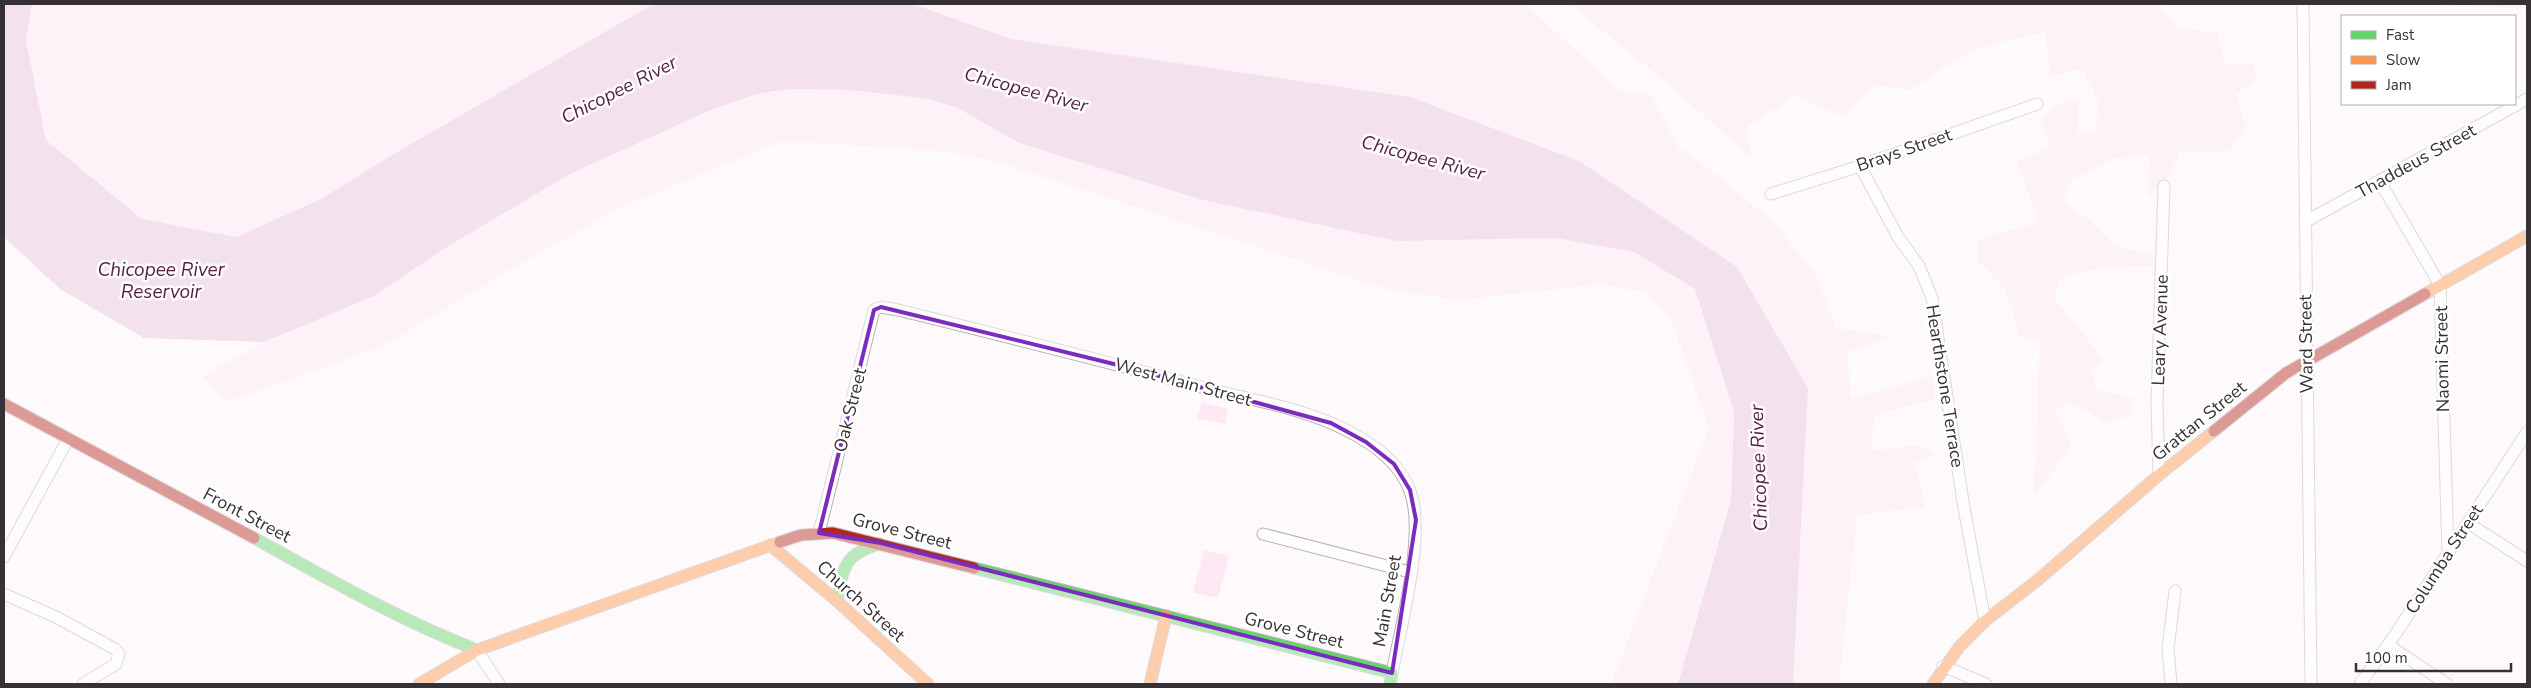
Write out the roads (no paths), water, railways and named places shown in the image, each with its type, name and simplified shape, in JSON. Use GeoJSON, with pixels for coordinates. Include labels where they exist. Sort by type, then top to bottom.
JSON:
{"type":"FeatureCollection","features":[{"type":"Feature","properties":{"kind":"main road","name":"Grattan Street"},"geometry":{"type":"LineString","coordinates":[[1933,684],[1943,666],[1960,646],[1986,622],[2159,475],[2286,373],[2527,236]]}},
{"type":"Feature","properties":{"kind":"main road","name":"Front Street"},"geometry":{"type":"LineString","coordinates":[[4,404],[374,603],[443,637],[477,650]]}},
{"type":"Feature","properties":{"kind":"main road","name":"Grove Street"},"geometry":{"type":"LineString","coordinates":[[419,684],[477,650],[770,545],[801,535],[819,533],[844,534],[882,543],[1166,616],[1391,678]]}},
{"type":"Feature","properties":{"kind":"main road"},"geometry":{"type":"LineString","coordinates":[[837,601],[842,571],[849,558],[861,548],[882,543]]}},
{"type":"Feature","properties":{"kind":"main road","name":"Church Street"},"geometry":{"type":"LineString","coordinates":[[770,545],[837,601],[928,684]]}},
{"type":"Feature","properties":{"kind":"main road"},"geometry":{"type":"LineString","coordinates":[[1150,684],[1166,616]]}},
{"type":"Feature","properties":{"kind":"street","name":"Ward Street"},"geometry":{"type":"LineString","coordinates":[[2303,4],[2311,684]]}},
{"type":"Feature","properties":{"kind":"street","name":"Thaddeus Street"},"geometry":{"type":"LineString","coordinates":[[2305,222],[2527,99]]}},
{"type":"Feature","properties":{"kind":"street","name":"Brays Street"},"geometry":{"type":"LineString","coordinates":[[1771,194],[1860,166],[2037,104]]}},
{"type":"Feature","properties":{"kind":"street","name":"Hearthstone Terrace"},"geometry":{"type":"LineString","coordinates":[[1860,166],[1898,237],[1919,266],[1932,298],[1964,508],[1986,622]]}},
{"type":"Feature","properties":{"kind":"street","name":"Naomi Street"},"geometry":{"type":"LineString","coordinates":[[2380,182],[2440,285],[2448,554]]}},
{"type":"Feature","properties":{"kind":"street","name":"Leary Avenue"},"geometry":{"type":"LineString","coordinates":[[2159,475],[2158,402],[2164,186]]}},
{"type":"Feature","properties":{"kind":"street","name":"Oak Street"},"geometry":{"type":"LineString","coordinates":[[819,533],[874,310],[880,307],[898,310]]}},
{"type":"Feature","properties":{"kind":"street","name":"West Main Street"},"geometry":{"type":"LineString","coordinates":[[898,310],[1131,368],[1330,423],[1361,439],[1394,464],[1410,490],[1416,523]]}},
{"type":"Feature","properties":{"kind":"street","name":"Columba Street"},"geometry":{"type":"LineString","coordinates":[[2360,684],[2388,645],[2527,432]]}},
{"type":"Feature","properties":{"kind":"street"},"geometry":{"type":"LineString","coordinates":[[4,557],[68,439]]}},
{"type":"Feature","properties":{"kind":"street","name":"Main Street"},"geometry":{"type":"LineString","coordinates":[[1391,678],[1410,572],[1416,523]]}},
{"type":"Feature","properties":{"kind":"street"},"geometry":{"type":"LineString","coordinates":[[2468,523],[2527,561]]}},
{"type":"Feature","properties":{"kind":"street"},"geometry":{"type":"LineString","coordinates":[[1263,534],[1410,572]]}},
{"type":"Feature","properties":{"kind":"street"},"geometry":{"type":"LineString","coordinates":[[2171,684],[2168,649],[2175,591]]}},
{"type":"Feature","properties":{"kind":"street"},"geometry":{"type":"LineString","coordinates":[[4,594],[56,617],[115,649],[119,657],[116,664],[83,684]]}},
{"type":"Feature","properties":{"kind":"street"},"geometry":{"type":"LineString","coordinates":[[2388,645],[2447,684]]}},
{"type":"Feature","properties":{"kind":"street"},"geometry":{"type":"LineString","coordinates":[[477,650],[499,684]]}},
{"type":"Feature","properties":{"kind":"street"},"geometry":{"type":"LineString","coordinates":[[1943,666],[1986,684]]}},
{"type":"Feature","properties":{"kind":"water"},"geometry":{"type":"Polygon","coordinates":[[[4,4],[32,4],[26,40],[46,140],[142,219],[236,237],[321,199],[392,155],[653,4],[913,4],[1011,39],[1410,97],[1579,161],[1737,267],[1808,388],[1793,684],[1678,684],[1731,500],[1734,412],[1695,289],[1634,252],[1556,238],[1397,241],[1203,200],[1019,143],[958,108],[930,99],[850,90],[798,89],[753,95],[711,110],[570,174],[447,247],[374,296],[264,342],[144,338],[60,289],[4,237],[4,4]]]}},
{"type":"Feature","properties":{"kind":"water label","name":"Chicopee River"},"geometry":{"type":"Point","coordinates":[619,90]}},
{"type":"Feature","properties":{"kind":"water label","name":"Chicopee River"},"geometry":{"type":"Point","coordinates":[1026,90]}},
{"type":"Feature","properties":{"kind":"water label","name":"Chicopee River"},"geometry":{"type":"Point","coordinates":[1423,158]}},
{"type":"Feature","properties":{"kind":"water label","name":"Chicopee River Reservoir"},"geometry":{"type":"Point","coordinates":[161,281]}},
{"type":"Feature","properties":{"kind":"water label","name":"Chicopee River"},"geometry":{"type":"Point","coordinates":[1759,468]}}]}
